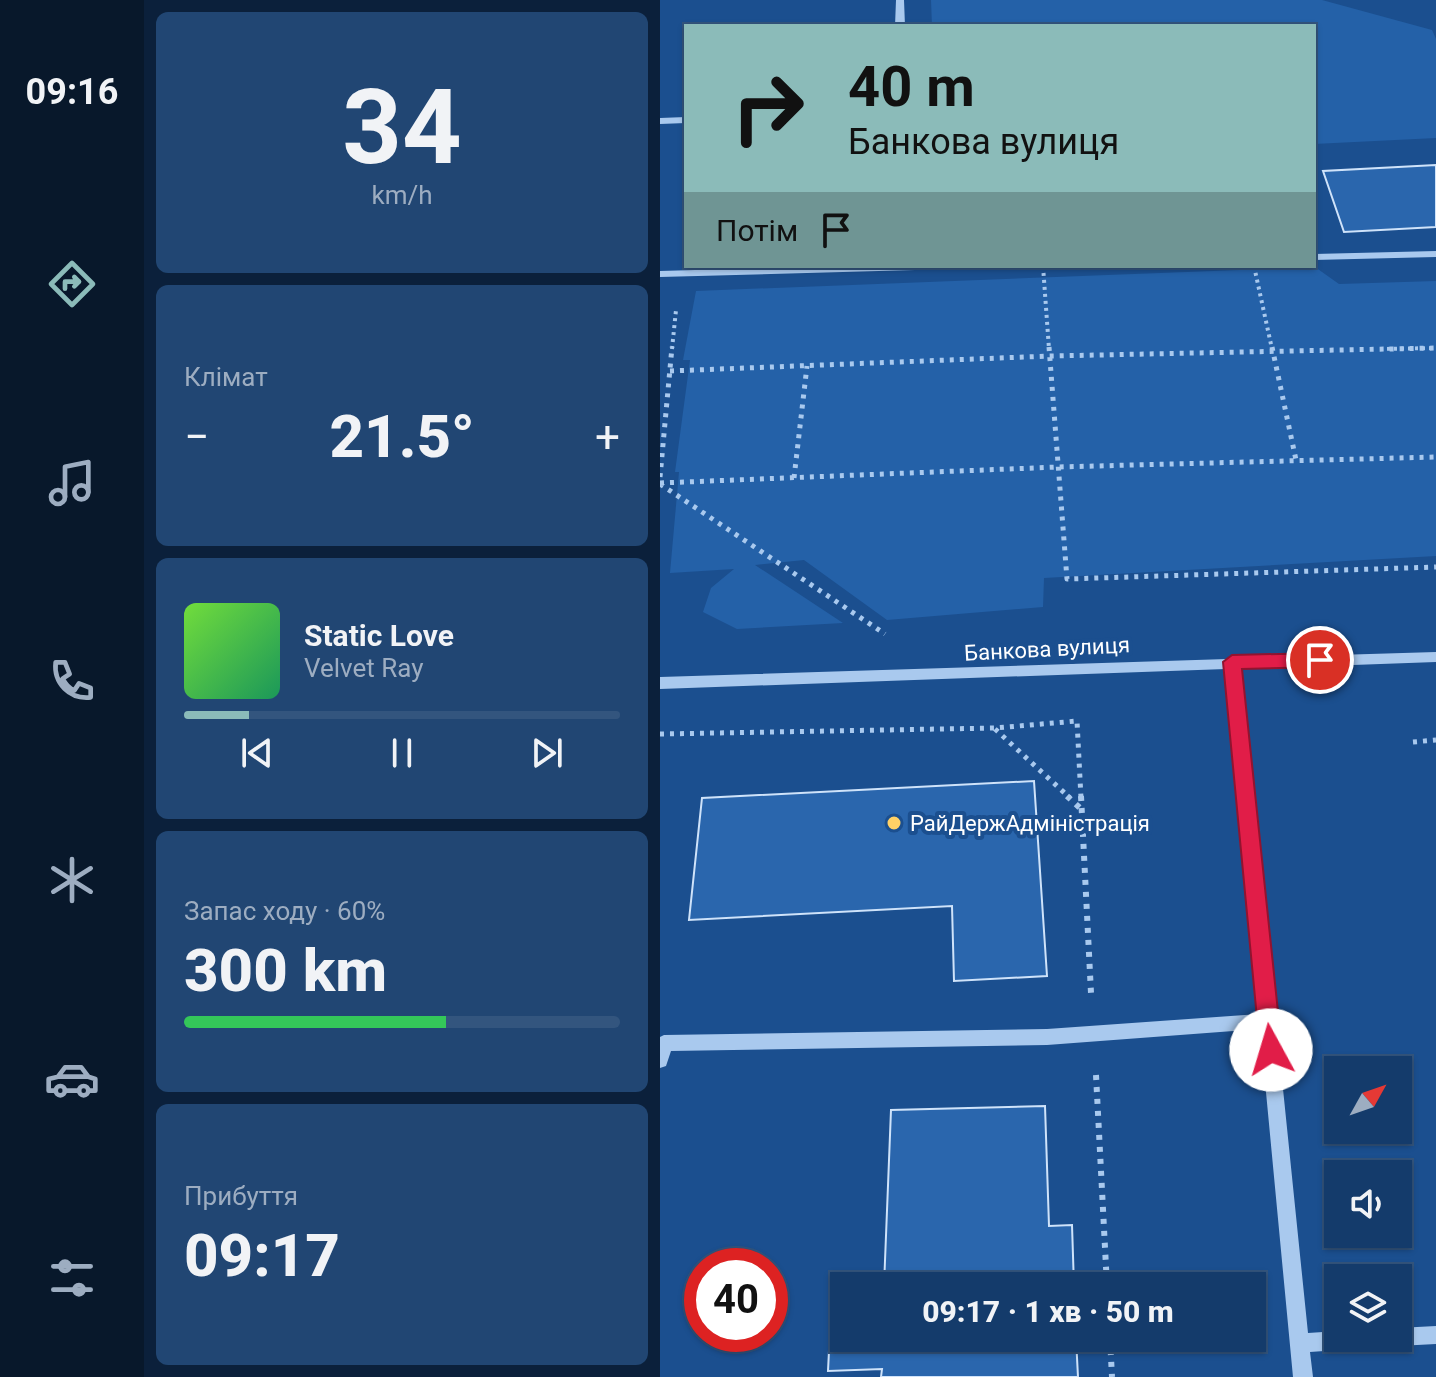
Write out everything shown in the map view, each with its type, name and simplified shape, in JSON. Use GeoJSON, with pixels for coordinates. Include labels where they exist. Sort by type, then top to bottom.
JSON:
{"type":"FeatureCollection","features":[{"type":"Feature","properties":{"kind":"street"},"geometry":{"type":"LineString","coordinates":[[900,0],[900,24]]}},
{"type":"Feature","properties":{"kind":"street"},"geometry":{"type":"LineString","coordinates":[[660,121],[684,120]]}},
{"type":"Feature","properties":{"kind":"street"},"geometry":{"type":"LineString","coordinates":[[1316,257],[1436,254]]}},
{"type":"Feature","properties":{"kind":"street"},"geometry":{"type":"LineString","coordinates":[[660,274],[873,268]]}},
{"type":"Feature","properties":{"kind":"street","name":"Банкова вулиця"},"geometry":{"type":"LineString","coordinates":[[660,683],[1436,657]]}},
{"type":"Feature","properties":{"kind":"street"},"geometry":{"type":"LineString","coordinates":[[1232,662],[1303,1377]]}},
{"type":"Feature","properties":{"kind":"street"},"geometry":{"type":"LineString","coordinates":[[660,1060],[664,1043],[1047,1037],[1268,1021]]}},
{"type":"Feature","properties":{"kind":"street"},"geometry":{"type":"LineString","coordinates":[[1412,1336],[1436,1335]]}},
{"type":"Feature","properties":{"kind":"street"},"geometry":{"type":"LineString","coordinates":[[1299,1343],[1324,1341]]}},
{"type":"Feature","properties":{"kind":"path"},"geometry":{"type":"LineString","coordinates":[[1043,268],[1067,579],[1436,567]]}},
{"type":"Feature","properties":{"kind":"path"},"geometry":{"type":"LineString","coordinates":[[1254,268],[1296,461]]}},
{"type":"Feature","properties":{"kind":"path"},"geometry":{"type":"LineString","coordinates":[[660,481],[679,273]]}},
{"type":"Feature","properties":{"kind":"path"},"geometry":{"type":"LineString","coordinates":[[670,371],[1050,356],[1436,348]]}},
{"type":"Feature","properties":{"kind":"path"},"geometry":{"type":"LineString","coordinates":[[794,478],[807,366]]}},
{"type":"Feature","properties":{"kind":"path"},"geometry":{"type":"LineString","coordinates":[[660,481],[1436,457]]}},
{"type":"Feature","properties":{"kind":"path"},"geometry":{"type":"LineString","coordinates":[[660,481],[893,639]]}},
{"type":"Feature","properties":{"kind":"path"},"geometry":{"type":"LineString","coordinates":[[660,734],[995,728],[1077,721]]}},
{"type":"Feature","properties":{"kind":"path"},"geometry":{"type":"LineString","coordinates":[[995,728],[1081,809]]}},
{"type":"Feature","properties":{"kind":"path"},"geometry":{"type":"LineString","coordinates":[[1413,742],[1436,740]]}},
{"type":"Feature","properties":{"kind":"path"},"geometry":{"type":"LineString","coordinates":[[1111,1352],[1112,1377]]}},
{"type":"Feature","properties":{"kind":"shaded area"},"geometry":{"type":"Polygon","coordinates":[[[931,0],[1322,0],[1432,30],[1436,39],[1436,138],[1316,144],[1316,24],[932,24],[931,0]]]}},
{"type":"Feature","properties":{"kind":"shaded area"},"geometry":{"type":"Polygon","coordinates":[[[1289,268],[1316,268],[1339,284],[1436,281],[1436,556],[1044,578],[1043,607],[887,620],[804,560],[755,565],[843,623],[737,629],[703,612],[711,588],[734,569],[670,573],[679,472],[675,472],[690,360],[683,360],[696,291],[1289,268]]]}},
{"type":"Feature","properties":{"kind":"building"},"geometry":{"type":"Polygon","coordinates":[[[1436,165],[1436,227],[1344,232],[1323,171],[1436,165]]]}},
{"type":"Feature","properties":{"kind":"building"},"geometry":{"type":"Polygon","coordinates":[[[1034,781],[1047,976],[954,981],[952,906],[689,920],[702,798],[1034,781]]]}},
{"type":"Feature","properties":{"kind":"building"},"geometry":{"type":"Polygon","coordinates":[[[1045,1106],[1049,1226],[1072,1225],[1074,1272],[885,1272],[891,1110],[1045,1106]]]}},
{"type":"Feature","properties":{"kind":"building"},"geometry":{"type":"Polygon","coordinates":[[[830,1331],[830,1352],[1077,1352],[1078,1377],[881,1377],[882,1369],[828,1371],[830,1331]]]}},
{"type":"Feature","properties":{"kind":"place","name":"РайДержАдміністрація"},"geometry":{"type":"Point","coordinates":[894,823]}},
{"type":"Feature","properties":{"kind":"route"},"geometry":{"type":"LineString","coordinates":[[1271,1050],[1232,662],[1320,660]]}}]}
